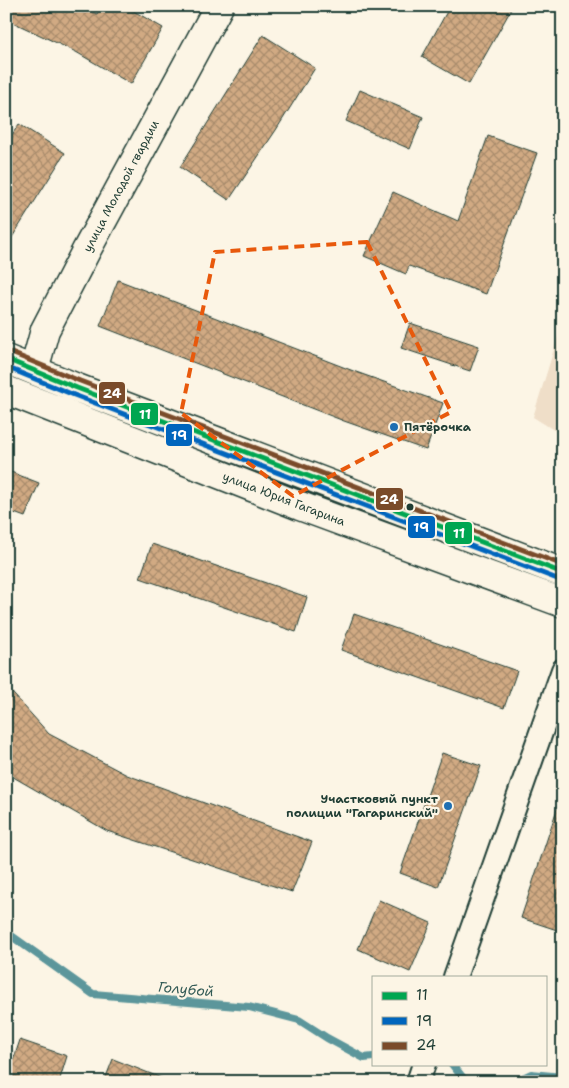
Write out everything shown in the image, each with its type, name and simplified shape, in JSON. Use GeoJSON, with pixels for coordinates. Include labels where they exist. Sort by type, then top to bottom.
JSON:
{"type":"FeatureCollection","features":[{"type":"Feature","properties":{"kind":"main road","name":"улица Молодой гвардии"},"geometry":{"type":"LineString","coordinates":[[34,370],[45,330],[54,312],[90,242],[219,6]]}},
{"type":"Feature","properties":{"kind":"main road"},"geometry":{"type":"LineString","coordinates":[[6,359],[563,573]]}},
{"type":"Feature","properties":{"kind":"main road","name":"улица Юрия Гагарина"},"geometry":{"type":"LineString","coordinates":[[6,390],[300,506],[563,603]]}},
{"type":"Feature","properties":{"kind":"street"},"geometry":{"type":"LineString","coordinates":[[455,976],[563,670]]}},
{"type":"Feature","properties":{"kind":"highlighted area"},"geometry":{"type":"Polygon","coordinates":[[[367,242],[451,412],[293,496],[181,413],[215,252],[367,242]]]}},
{"type":"Feature","properties":{"kind":"shaded area"},"geometry":{"type":"Polygon","coordinates":[[[563,320],[563,433],[557,432],[533,417],[563,320]]]}},
{"type":"Feature","properties":{"kind":"building"},"geometry":{"type":"Polygon","coordinates":[[[6,6],[80,6],[97,14],[102,6],[125,6],[163,28],[131,84],[76,52],[6,19],[6,6]]]}},
{"type":"Feature","properties":{"kind":"building"},"geometry":{"type":"Polygon","coordinates":[[[450,6],[513,6],[469,84],[422,57],[450,6]]]}},
{"type":"Feature","properties":{"kind":"building"},"geometry":{"type":"Polygon","coordinates":[[[263,35],[315,68],[229,200],[180,167],[263,35]]]}},
{"type":"Feature","properties":{"kind":"building"},"geometry":{"type":"Polygon","coordinates":[[[360,90],[423,117],[410,149],[346,121],[360,90]]]}},
{"type":"Feature","properties":{"kind":"building"},"geometry":{"type":"Polygon","coordinates":[[[19,124],[65,153],[6,247],[6,144],[19,124]]]}},
{"type":"Feature","properties":{"kind":"building"},"geometry":{"type":"Polygon","coordinates":[[[488,136],[537,153],[486,294],[409,266],[406,274],[364,256],[393,192],[458,221],[488,136]]]}},
{"type":"Feature","properties":{"kind":"building"},"geometry":{"type":"Polygon","coordinates":[[[118,280],[356,372],[443,403],[426,450],[344,421],[100,326],[118,280]]]}},
{"type":"Feature","properties":{"kind":"building"},"geometry":{"type":"Polygon","coordinates":[[[410,323],[479,346],[470,371],[401,348],[410,323]]]}},
{"type":"Feature","properties":{"kind":"building"},"geometry":{"type":"Polygon","coordinates":[[[6,470],[39,483],[25,517],[6,510],[6,470]]]}},
{"type":"Feature","properties":{"kind":"building"},"geometry":{"type":"Polygon","coordinates":[[[152,544],[307,597],[296,632],[140,578],[152,544]]]}},
{"type":"Feature","properties":{"kind":"building"},"geometry":{"type":"Polygon","coordinates":[[[354,614],[517,671],[504,708],[341,650],[354,614]]]}},
{"type":"Feature","properties":{"kind":"building"},"geometry":{"type":"Polygon","coordinates":[[[6,686],[49,734],[127,775],[312,842],[292,892],[107,831],[15,778],[6,769],[6,686]]]}},
{"type":"Feature","properties":{"kind":"building"},"geometry":{"type":"Polygon","coordinates":[[[442,753],[481,766],[438,887],[400,873],[442,753]]]}},
{"type":"Feature","properties":{"kind":"building"},"geometry":{"type":"Polygon","coordinates":[[[559,803],[563,803],[563,932],[521,918],[559,803]]]}},
{"type":"Feature","properties":{"kind":"building"},"geometry":{"type":"Polygon","coordinates":[[[379,900],[431,923],[410,972],[358,949],[379,900]]]}},
{"type":"Feature","properties":{"kind":"building"},"geometry":{"type":"Polygon","coordinates":[[[20,1040],[67,1056],[59,1082],[6,1082],[20,1040]]]}},
{"type":"Feature","properties":{"kind":"building"},"geometry":{"type":"Polygon","coordinates":[[[113,1059],[169,1081],[104,1082],[113,1059]]]}},
{"type":"Feature","properties":{"kind":"waterway","name":"Голубой"},"geometry":{"type":"LineString","coordinates":[[6,932],[93,994],[249,1007],[299,1020],[364,1058],[372,1057]]}},
{"type":"Feature","properties":{"kind":"waterway","name":"Голубой"},"geometry":{"type":"LineString","coordinates":[[454,1066],[466,1082]]}},
{"type":"Feature","properties":{"kind":"waterway","name":"Голубой"},"geometry":{"type":"LineString","coordinates":[[514,1082],[531,1074],[563,1077]]}},
{"type":"Feature","properties":{"kind":"transit line","name":"24"},"geometry":{"type":"LineString","coordinates":[[9,352],[80,381],[563,565]]}},
{"type":"Feature","properties":{"kind":"transit line","name":"11"},"geometry":{"type":"LineString","coordinates":[[6,359],[77,388],[563,573]]}},
{"type":"Feature","properties":{"kind":"transit line","name":"19"},"geometry":{"type":"LineString","coordinates":[[6,367],[74,395],[560,580]]}},
{"type":"Feature","properties":{"kind":"place","name":"Пятёрочка"},"geometry":{"type":"Point","coordinates":[394,427]}},
{"type":"Feature","properties":{"kind":"place","name":"Участковый пункт полиции \"Гагаринский\""},"geometry":{"type":"Point","coordinates":[448,806]}}]}
